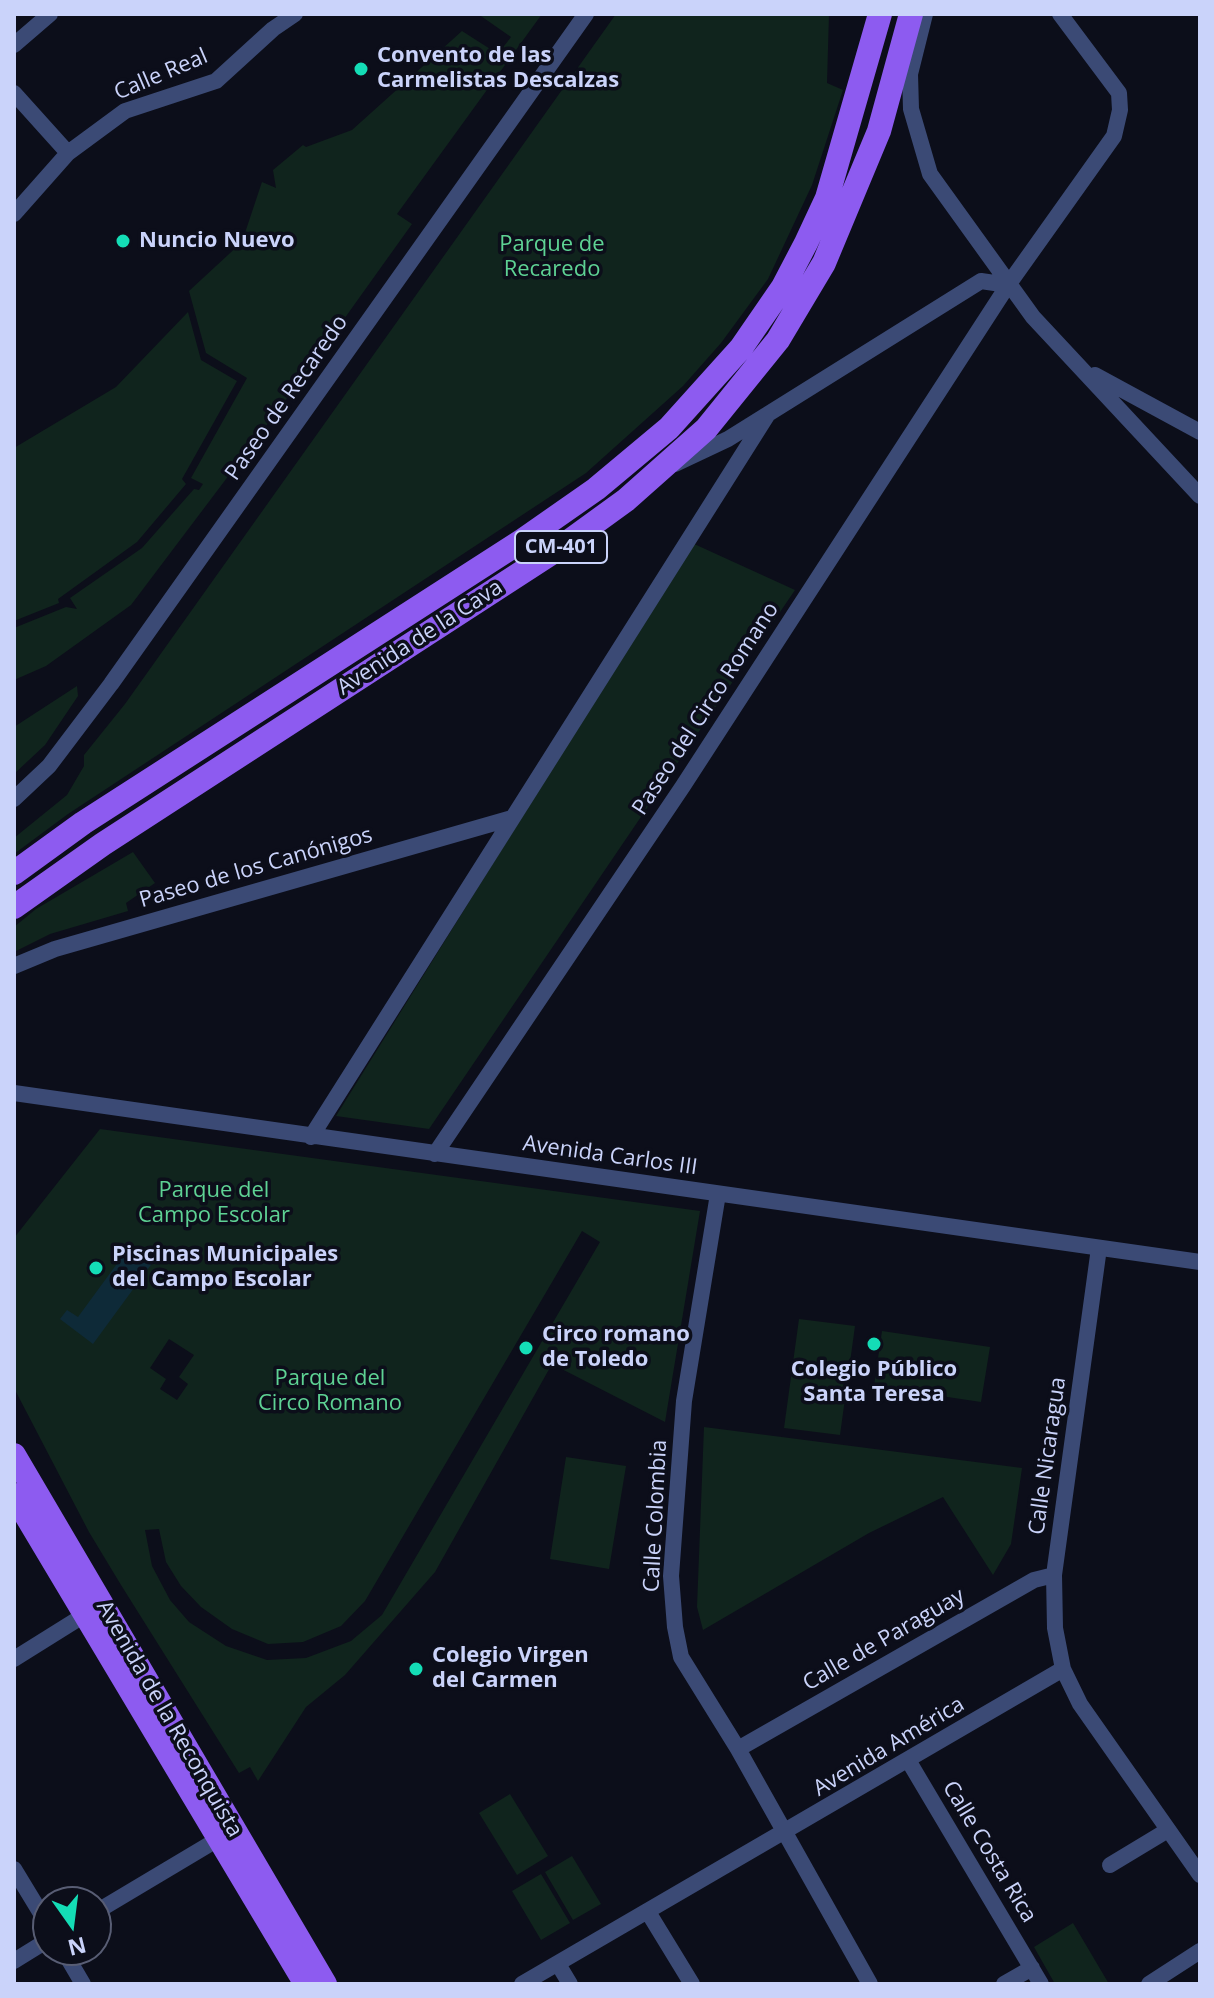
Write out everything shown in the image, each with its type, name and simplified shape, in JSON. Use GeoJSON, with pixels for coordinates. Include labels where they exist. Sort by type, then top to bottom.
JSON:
{"type":"FeatureCollection","features":[{"type":"Feature","properties":{"kind":"main road","name":"Avenida de la Cava"},"geometry":{"type":"LineString","coordinates":[[14,873],[83,823],[523,540],[596,489],[669,428],[741,348],[783,287],[806,243],[827,198],[880,14]]}},
{"type":"Feature","properties":{"kind":"main road","name":"Avenida de la Cava"},"geometry":{"type":"LineString","coordinates":[[14,907],[103,844],[564,545],[663,469],[706,429],[785,329],[824,263],[879,131],[911,14]]}},
{"type":"Feature","properties":{"kind":"main road","name":"Avenida de la Reconquista"},"geometry":{"type":"LineString","coordinates":[[14,1455],[306,1982]]}},
{"type":"Feature","properties":{"kind":"main road","name":"Avenida de la Reconquista"},"geometry":{"type":"LineString","coordinates":[[14,1495],[226,1834]]}},
{"type":"Feature","properties":{"kind":"street"},"geometry":{"type":"LineString","coordinates":[[26,14],[47,17]]}},
{"type":"Feature","properties":{"kind":"street","name":"Calle Real"},"geometry":{"type":"LineString","coordinates":[[14,214],[68,153],[125,111],[216,81],[273,29],[295,14]]}},
{"type":"Feature","properties":{"kind":"street","name":"Paseo de Recaredo"},"geometry":{"type":"LineString","coordinates":[[14,799],[49,766],[111,684],[586,14]]}},
{"type":"Feature","properties":{"kind":"street"},"geometry":{"type":"LineString","coordinates":[[925,14],[910,74],[911,109],[930,174],[1008,285],[1046,332],[1200,496]]}},
{"type":"Feature","properties":{"kind":"street","name":"Paseo del Circo Romano"},"geometry":{"type":"LineString","coordinates":[[435,1154],[683,786],[1008,285],[1093,169],[1118,125],[1119,93],[1113,81],[1060,14]]}},
{"type":"Feature","properties":{"kind":"street"},"geometry":{"type":"LineString","coordinates":[[14,45],[47,17]]}},
{"type":"Feature","properties":{"kind":"street"},"geometry":{"type":"LineString","coordinates":[[14,93],[68,153]]}},
{"type":"Feature","properties":{"kind":"street"},"geometry":{"type":"LineString","coordinates":[[663,469],[728,439],[981,281],[1008,285]]}},
{"type":"Feature","properties":{"kind":"street"},"geometry":{"type":"LineString","coordinates":[[1083,368],[1200,432]]}},
{"type":"Feature","properties":{"kind":"street"},"geometry":{"type":"LineString","coordinates":[[311,1137],[768,414]]}},
{"type":"Feature","properties":{"kind":"street","name":"Paseo de los Canónigos"},"geometry":{"type":"LineString","coordinates":[[14,966],[55,949],[512,818]]}},
{"type":"Feature","properties":{"kind":"street","name":"Avenida Carlos III"},"geometry":{"type":"LineString","coordinates":[[14,1093],[1200,1262]]}},
{"type":"Feature","properties":{"kind":"street","name":"Calle Colombia"},"geometry":{"type":"LineString","coordinates":[[718,1194],[684,1401],[671,1576],[675,1627],[681,1657],[738,1749],[870,1984]]}},
{"type":"Feature","properties":{"kind":"street","name":"Calle Nicaragua"},"geometry":{"type":"LineString","coordinates":[[1063,1669],[1055,1628],[1054,1575],[1099,1248]]}},
{"type":"Feature","properties":{"kind":"street","name":"Calle de Paraguay"},"geometry":{"type":"LineString","coordinates":[[738,1749],[1034,1580],[1054,1575]]}},
{"type":"Feature","properties":{"kind":"street"},"geometry":{"type":"LineString","coordinates":[[14,1659],[86,1614]]}},
{"type":"Feature","properties":{"kind":"street"},"geometry":{"type":"LineString","coordinates":[[1063,1669],[1080,1704],[1200,1875]]}},
{"type":"Feature","properties":{"kind":"street","name":"Avenida América"},"geometry":{"type":"LineString","coordinates":[[522,1984],[1063,1669]]}},
{"type":"Feature","properties":{"kind":"street","name":"Calle Costa Rica"},"geometry":{"type":"LineString","coordinates":[[908,1760],[1041,1984]]}},
{"type":"Feature","properties":{"kind":"street"},"geometry":{"type":"LineString","coordinates":[[1110,1865],[1168,1830]]}},
{"type":"Feature","properties":{"kind":"street"},"geometry":{"type":"LineString","coordinates":[[112,1902],[226,1834]]}},
{"type":"Feature","properties":{"kind":"street"},"geometry":{"type":"LineString","coordinates":[[14,1869],[32,1899]]}},
{"type":"Feature","properties":{"kind":"street"},"geometry":{"type":"LineString","coordinates":[[648,1912],[692,1984]]}},
{"type":"Feature","properties":{"kind":"street"},"geometry":{"type":"LineString","coordinates":[[14,1961],[32,1950]]}},
{"type":"Feature","properties":{"kind":"street"},"geometry":{"type":"LineString","coordinates":[[1149,1984],[1200,1951]]}},
{"type":"Feature","properties":{"kind":"street"},"geometry":{"type":"LineString","coordinates":[[558,1964],[570,1984]]}},
{"type":"Feature","properties":{"kind":"street"},"geometry":{"type":"LineString","coordinates":[[72,1966],[83,1984]]}},
{"type":"Feature","properties":{"kind":"street"},"geometry":{"type":"LineString","coordinates":[[1004,1984],[1032,1968]]}},
{"type":"Feature","properties":{"kind":"green space"},"geometry":{"type":"Polygon","coordinates":[[[478,14],[542,14],[397,214],[412,224],[294,389],[131,605],[46,666],[14,680],[14,628],[66,607],[77,609],[70,598],[142,548],[194,489],[199,490],[203,484],[191,478],[247,378],[206,353],[189,291],[242,242],[262,182],[276,188],[273,170],[303,145],[306,147],[352,130],[462,31],[498,54],[511,37],[478,14]]]}},
{"type":"Feature","properties":{"kind":"green space","name":"Parque de Recaredo"},"geometry":{"type":"Polygon","coordinates":[[[616,14],[829,14],[827,83],[843,90],[812,185],[768,279],[721,343],[683,386],[586,473],[68,814],[14,854],[14,838],[67,795],[84,766],[84,755],[125,704],[616,14]]]}},
{"type":"Feature","properties":{"kind":"green space"},"geometry":{"type":"Polygon","coordinates":[[[188,312],[201,360],[237,381],[182,479],[186,484],[137,542],[58,599],[59,603],[14,621],[14,448],[116,387],[188,312]]]}},
{"type":"Feature","properties":{"kind":"green space"},"geometry":{"type":"Polygon","coordinates":[[[692,543],[795,590],[429,1129],[336,1116],[692,543]]]}},
{"type":"Feature","properties":{"kind":"green space"},"geometry":{"type":"Polygon","coordinates":[[[77,686],[78,696],[45,745],[14,774],[14,727],[77,686]]]}},
{"type":"Feature","properties":{"kind":"green space"},"geometry":{"type":"Polygon","coordinates":[[[133,852],[155,883],[126,903],[128,911],[50,934],[14,952],[14,927],[36,909],[133,852]]]}},
{"type":"Feature","properties":{"kind":"green space","name":"Parque del Circo Romano"},"geometry":{"type":"Polygon","coordinates":[[[100,1129],[700,1211],[665,1422],[552,1364],[435,1572],[345,1675],[306,1707],[258,1781],[250,1767],[239,1773],[121,1585],[89,1532],[14,1388],[14,1238],[100,1129]],[[582,1231],[365,1601],[341,1626],[303,1642],[268,1644],[232,1629],[201,1607],[181,1586],[166,1562],[159,1529],[145,1530],[152,1566],[170,1600],[189,1622],[226,1646],[267,1660],[306,1658],[351,1641],[382,1615],[600,1242],[582,1231]],[[169,1339],[150,1368],[166,1379],[160,1389],[177,1400],[188,1384],[179,1377],[194,1355],[169,1339]]]}},
{"type":"Feature","properties":{"kind":"green space"},"geometry":{"type":"Polygon","coordinates":[[[799,1319],[855,1326],[840,1435],[784,1428],[799,1319]]]}},
{"type":"Feature","properties":{"kind":"green space"},"geometry":{"type":"Polygon","coordinates":[[[882,1331],[990,1347],[981,1402],[874,1386],[882,1331]]]}},
{"type":"Feature","properties":{"kind":"green space"},"geometry":{"type":"Polygon","coordinates":[[[704,1427],[1022,1468],[1011,1544],[993,1575],[943,1497],[869,1533],[703,1630],[697,1607],[704,1427]]]}},
{"type":"Feature","properties":{"kind":"green space"},"geometry":{"type":"Polygon","coordinates":[[[566,1457],[626,1466],[609,1569],[550,1559],[566,1457]]]}},
{"type":"Feature","properties":{"kind":"green space"},"geometry":{"type":"Polygon","coordinates":[[[510,1794],[548,1856],[517,1875],[479,1813],[510,1794]]]}},
{"type":"Feature","properties":{"kind":"green space"},"geometry":{"type":"Polygon","coordinates":[[[572,1856],[601,1904],[573,1920],[545,1872],[572,1856]]]}},
{"type":"Feature","properties":{"kind":"green space"},"geometry":{"type":"Polygon","coordinates":[[[541,1874],[570,1923],[541,1940],[512,1891],[541,1874]]]}},
{"type":"Feature","properties":{"kind":"green space"},"geometry":{"type":"Polygon","coordinates":[[[1073,1923],[1109,1984],[1055,1984],[1034,1947],[1073,1923]]]}},
{"type":"Feature","properties":{"kind":"water"},"geometry":{"type":"Polygon","coordinates":[[[130,1246],[153,1262],[93,1344],[60,1319],[67,1310],[78,1317],[130,1246]]]}},
{"type":"Feature","properties":{"kind":"place","name":"Convento de las Carmelistas Descalzas"},"geometry":{"type":"Point","coordinates":[361,69]}},
{"type":"Feature","properties":{"kind":"place","name":"Nuncio Nuevo"},"geometry":{"type":"Point","coordinates":[123,241]}},
{"type":"Feature","properties":{"kind":"place","name":"Piscinas Municipales del Campo Escolar"},"geometry":{"type":"Point","coordinates":[96,1268]}},
{"type":"Feature","properties":{"kind":"place","name":"Colegio Público Santa Teresa"},"geometry":{"type":"Point","coordinates":[874,1344]}},
{"type":"Feature","properties":{"kind":"place","name":"Circo romano de Toledo"},"geometry":{"type":"Point","coordinates":[526,1348]}},
{"type":"Feature","properties":{"kind":"place","name":"Colegio Virgen del Carmen"},"geometry":{"type":"Point","coordinates":[416,1669]}},
{"type":"Feature","properties":{"kind":"park label","name":"Parque del Campo Escolar"},"geometry":{"type":"Point","coordinates":[214,1204]}}]}
